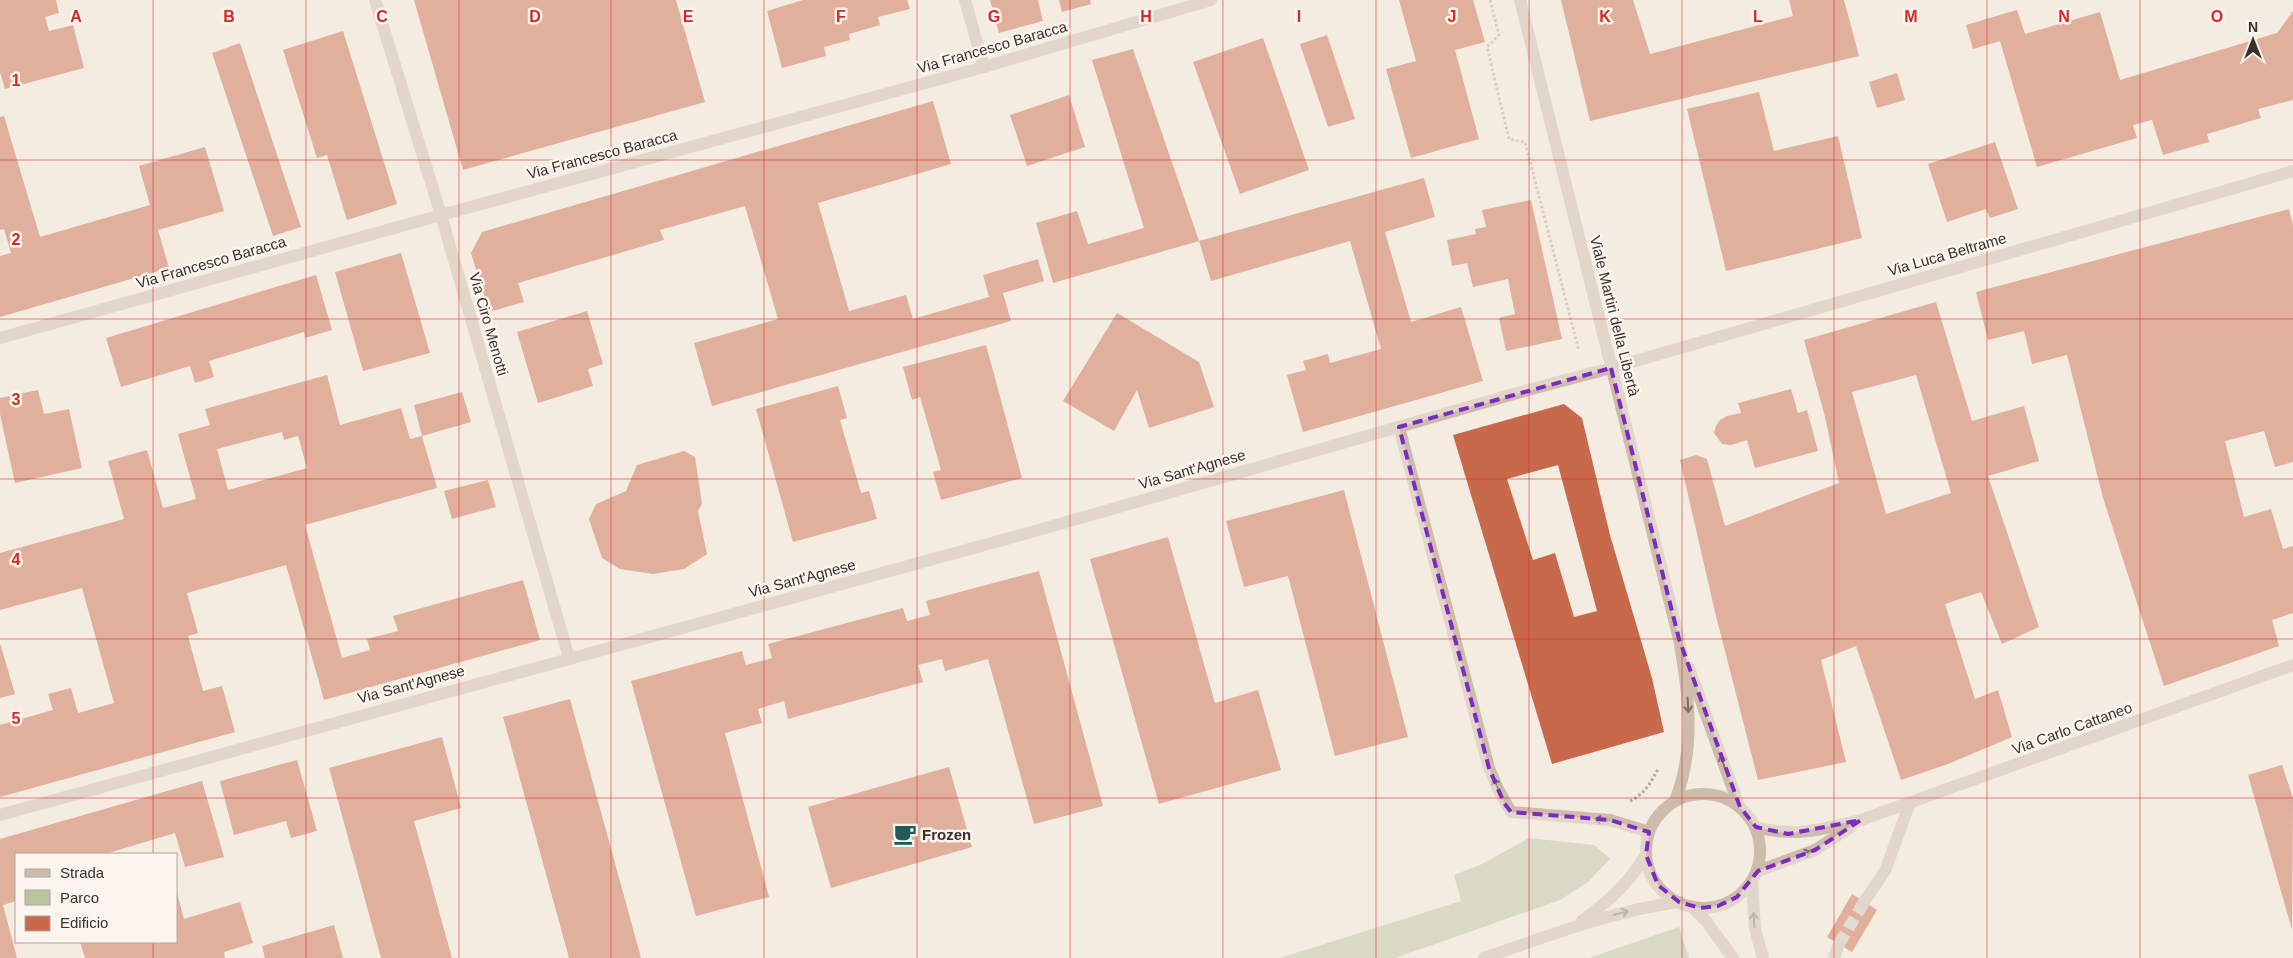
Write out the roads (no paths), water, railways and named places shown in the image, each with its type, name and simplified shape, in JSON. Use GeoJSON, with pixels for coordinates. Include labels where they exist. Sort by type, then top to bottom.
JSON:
{"type":"FeatureCollection","features":[{"type":"Feature","properties":{"kind":"street","name":"Via Ciro Menotti"},"geometry":{"type":"LineString","coordinates":[[375,0],[441,215],[569,658]]}},
{"type":"Feature","properties":{"kind":"street"},"geometry":{"type":"LineString","coordinates":[[965,0],[984,67]]}},
{"type":"Feature","properties":{"kind":"street","name":"Via Francesco Baracca"},"geometry":{"type":"LineString","coordinates":[[0,338],[984,67],[1211,0]]}},
{"type":"Feature","properties":{"kind":"street","name":"Viale Martiri della Libertà"},"geometry":{"type":"LineString","coordinates":[[1520,0],[1679,639],[1688,701],[1689,730],[1687,763],[1675,801]]}},
{"type":"Feature","properties":{"kind":"street","name":"Via Luca Beltrame"},"geometry":{"type":"LineString","coordinates":[[1611,368],[2293,171]]}},
{"type":"Feature","properties":{"kind":"street","name":"Via Sant'Agnese"},"geometry":{"type":"LineString","coordinates":[[0,815],[1021,536],[1399,426],[1611,368]]}},
{"type":"Feature","properties":{"kind":"street"},"geometry":{"type":"LineString","coordinates":[[1399,426],[1490,768],[1504,803],[1511,812],[1618,822],[1649,832]]}},
{"type":"Feature","properties":{"kind":"street","name":"Viale Martiri della Libertà"},"geometry":{"type":"LineString","coordinates":[[1679,639],[1740,807]]}},
{"type":"Feature","properties":{"kind":"street","name":"Via Carlo Cattaneo"},"geometry":{"type":"LineString","coordinates":[[1756,827],[1788,834],[1807,832],[1861,820],[2293,665]]}},
{"type":"Feature","properties":{"kind":"street"},"geometry":{"type":"LineString","coordinates":[[1574,926],[1610,900],[1632,878],[1646,855],[1649,832],[1659,815],[1675,801],[1696,794],[1716,795],[1733,801],[1756,827],[1761,846],[1755,876],[1755,929],[1763,958]]}},
{"type":"Feature","properties":{"kind":"street"},"geometry":{"type":"LineString","coordinates":[[1864,902],[1885,872],[1910,803]]}},
{"type":"Feature","properties":{"kind":"street","name":"Via Carlo Cattaneo"},"geometry":{"type":"LineString","coordinates":[[1755,876],[1815,850],[1861,820]]}},
{"type":"Feature","properties":{"kind":"street"},"geometry":{"type":"LineString","coordinates":[[1646,855],[1654,880],[1706,921],[1733,958]]}},
{"type":"Feature","properties":{"kind":"street"},"geometry":{"type":"LineString","coordinates":[[1484,958],[1574,926],[1649,906],[1685,904],[1700,908],[1718,906],[1737,897],[1755,876]]}},
{"type":"Feature","properties":{"kind":"street"},"geometry":{"type":"LineString","coordinates":[[1834,958],[1839,944]]}},
{"type":"Feature","properties":{"kind":"tunnel"},"geometry":{"type":"LineString","coordinates":[[1839,944],[1864,902]]}},
{"type":"Feature","properties":{"kind":"place","name":"Frozen"},"geometry":{"type":"Point","coordinates":[905,834]}}]}
